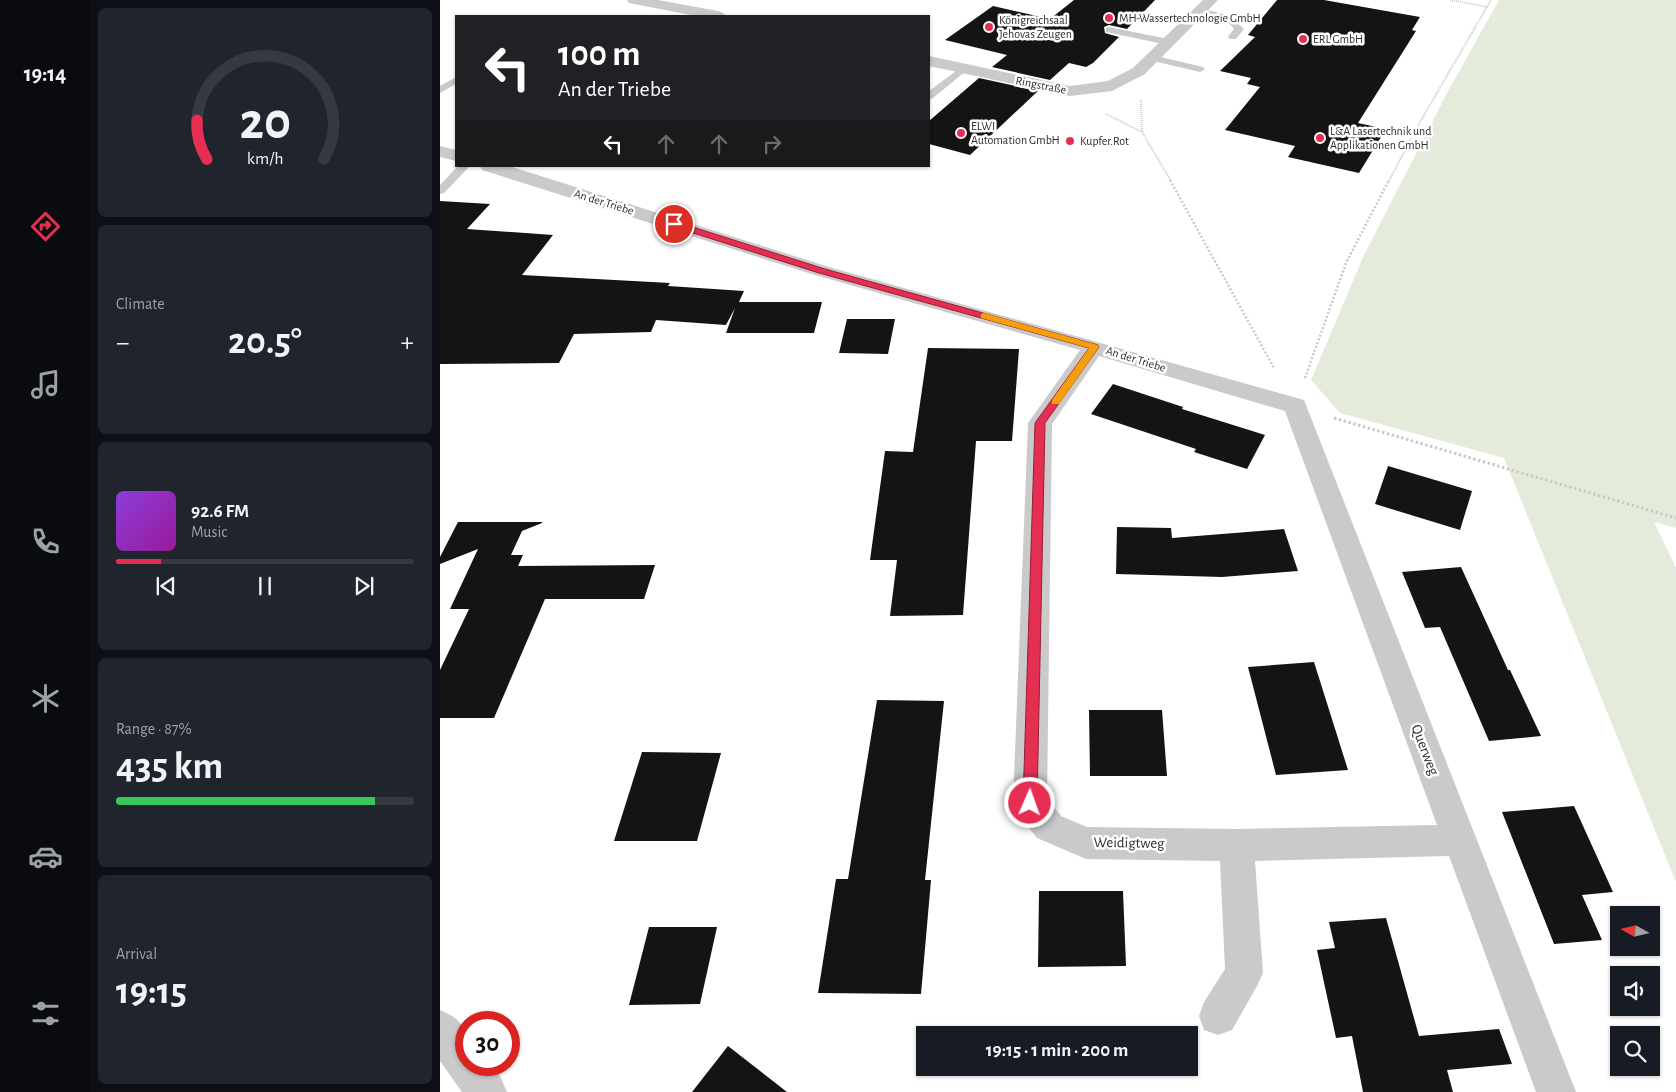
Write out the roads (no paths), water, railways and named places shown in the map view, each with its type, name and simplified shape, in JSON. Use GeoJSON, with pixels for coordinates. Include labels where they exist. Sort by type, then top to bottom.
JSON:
{"type":"FeatureCollection","features":[{"type":"Feature","properties":{"kind":"street"},"geometry":{"type":"LineString","coordinates":[[634,0],[713,15]]}},
{"type":"Feature","properties":{"kind":"street","name":"Ringstraße"},"geometry":{"type":"LineString","coordinates":[[930,61],[1070,91],[1112,86],[1139,71],[1206,5]]}},
{"type":"Feature","properties":{"kind":"street"},"geometry":{"type":"LineString","coordinates":[[440,151],[455,156]]}},
{"type":"Feature","properties":{"kind":"street","name":"An der Triebe"},"geometry":{"type":"LineString","coordinates":[[491,167],[822,271],[1094,347],[1295,406]]}},
{"type":"Feature","properties":{"kind":"street","name":"Weidigtweg"},"geometry":{"type":"LineString","coordinates":[[1094,347],[1040,423],[1030,803],[1049,828],[1086,842],[1236,845],[1459,840]]}},
{"type":"Feature","properties":{"kind":"street","name":"Querweg"},"geometry":{"type":"LineString","coordinates":[[1295,406],[1556,1092]]}},
{"type":"Feature","properties":{"kind":"street"},"geometry":{"type":"LineString","coordinates":[[1218,1016],[1244,973],[1236,845]]}},
{"type":"Feature","properties":{"kind":"street"},"geometry":{"type":"LineString","coordinates":[[440,1029],[455,1049]]}},
{"type":"Feature","properties":{"kind":"street"},"geometry":{"type":"LineString","coordinates":[[475,1076],[487,1092]]}},
{"type":"Feature","properties":{"kind":"lane"},"geometry":{"type":"LineString","coordinates":[[1206,5],[1236,23],[1239,29],[1234,37]]}},
{"type":"Feature","properties":{"kind":"lane"},"geometry":{"type":"LineString","coordinates":[[1109,30],[1168,42]]}},
{"type":"Feature","properties":{"kind":"lane"},"geometry":{"type":"LineString","coordinates":[[1152,58],[1200,69]]}},
{"type":"Feature","properties":{"kind":"lane"},"geometry":{"type":"LineString","coordinates":[[930,95],[963,68]]}},
{"type":"Feature","properties":{"kind":"lane"},"geometry":{"type":"LineString","coordinates":[[440,90],[455,81]]}},
{"type":"Feature","properties":{"kind":"lane"},"geometry":{"type":"LineString","coordinates":[[440,191],[464,167]]}},
{"type":"Feature","properties":{"kind":"place","name":"MH-Wassertechnologie GmbH"},"geometry":{"type":"Point","coordinates":[1109,18]}},
{"type":"Feature","properties":{"kind":"place","name":"Königreichsaal Jehovas Zeugen"},"geometry":{"type":"Point","coordinates":[989,27]}},
{"type":"Feature","properties":{"kind":"place","name":"ERL GmbH"},"geometry":{"type":"Point","coordinates":[1303,39]}},
{"type":"Feature","properties":{"kind":"place","name":"ELWI Automation GmbH"},"geometry":{"type":"Point","coordinates":[961,133]}},
{"type":"Feature","properties":{"kind":"place","name":"L&A Lasertechnik und Applikationen GmbH"},"geometry":{"type":"Point","coordinates":[1320,138]}},
{"type":"Feature","properties":{"kind":"place","name":"Kupfer.Rot"},"geometry":{"type":"Point","coordinates":[1070,141]}}]}
